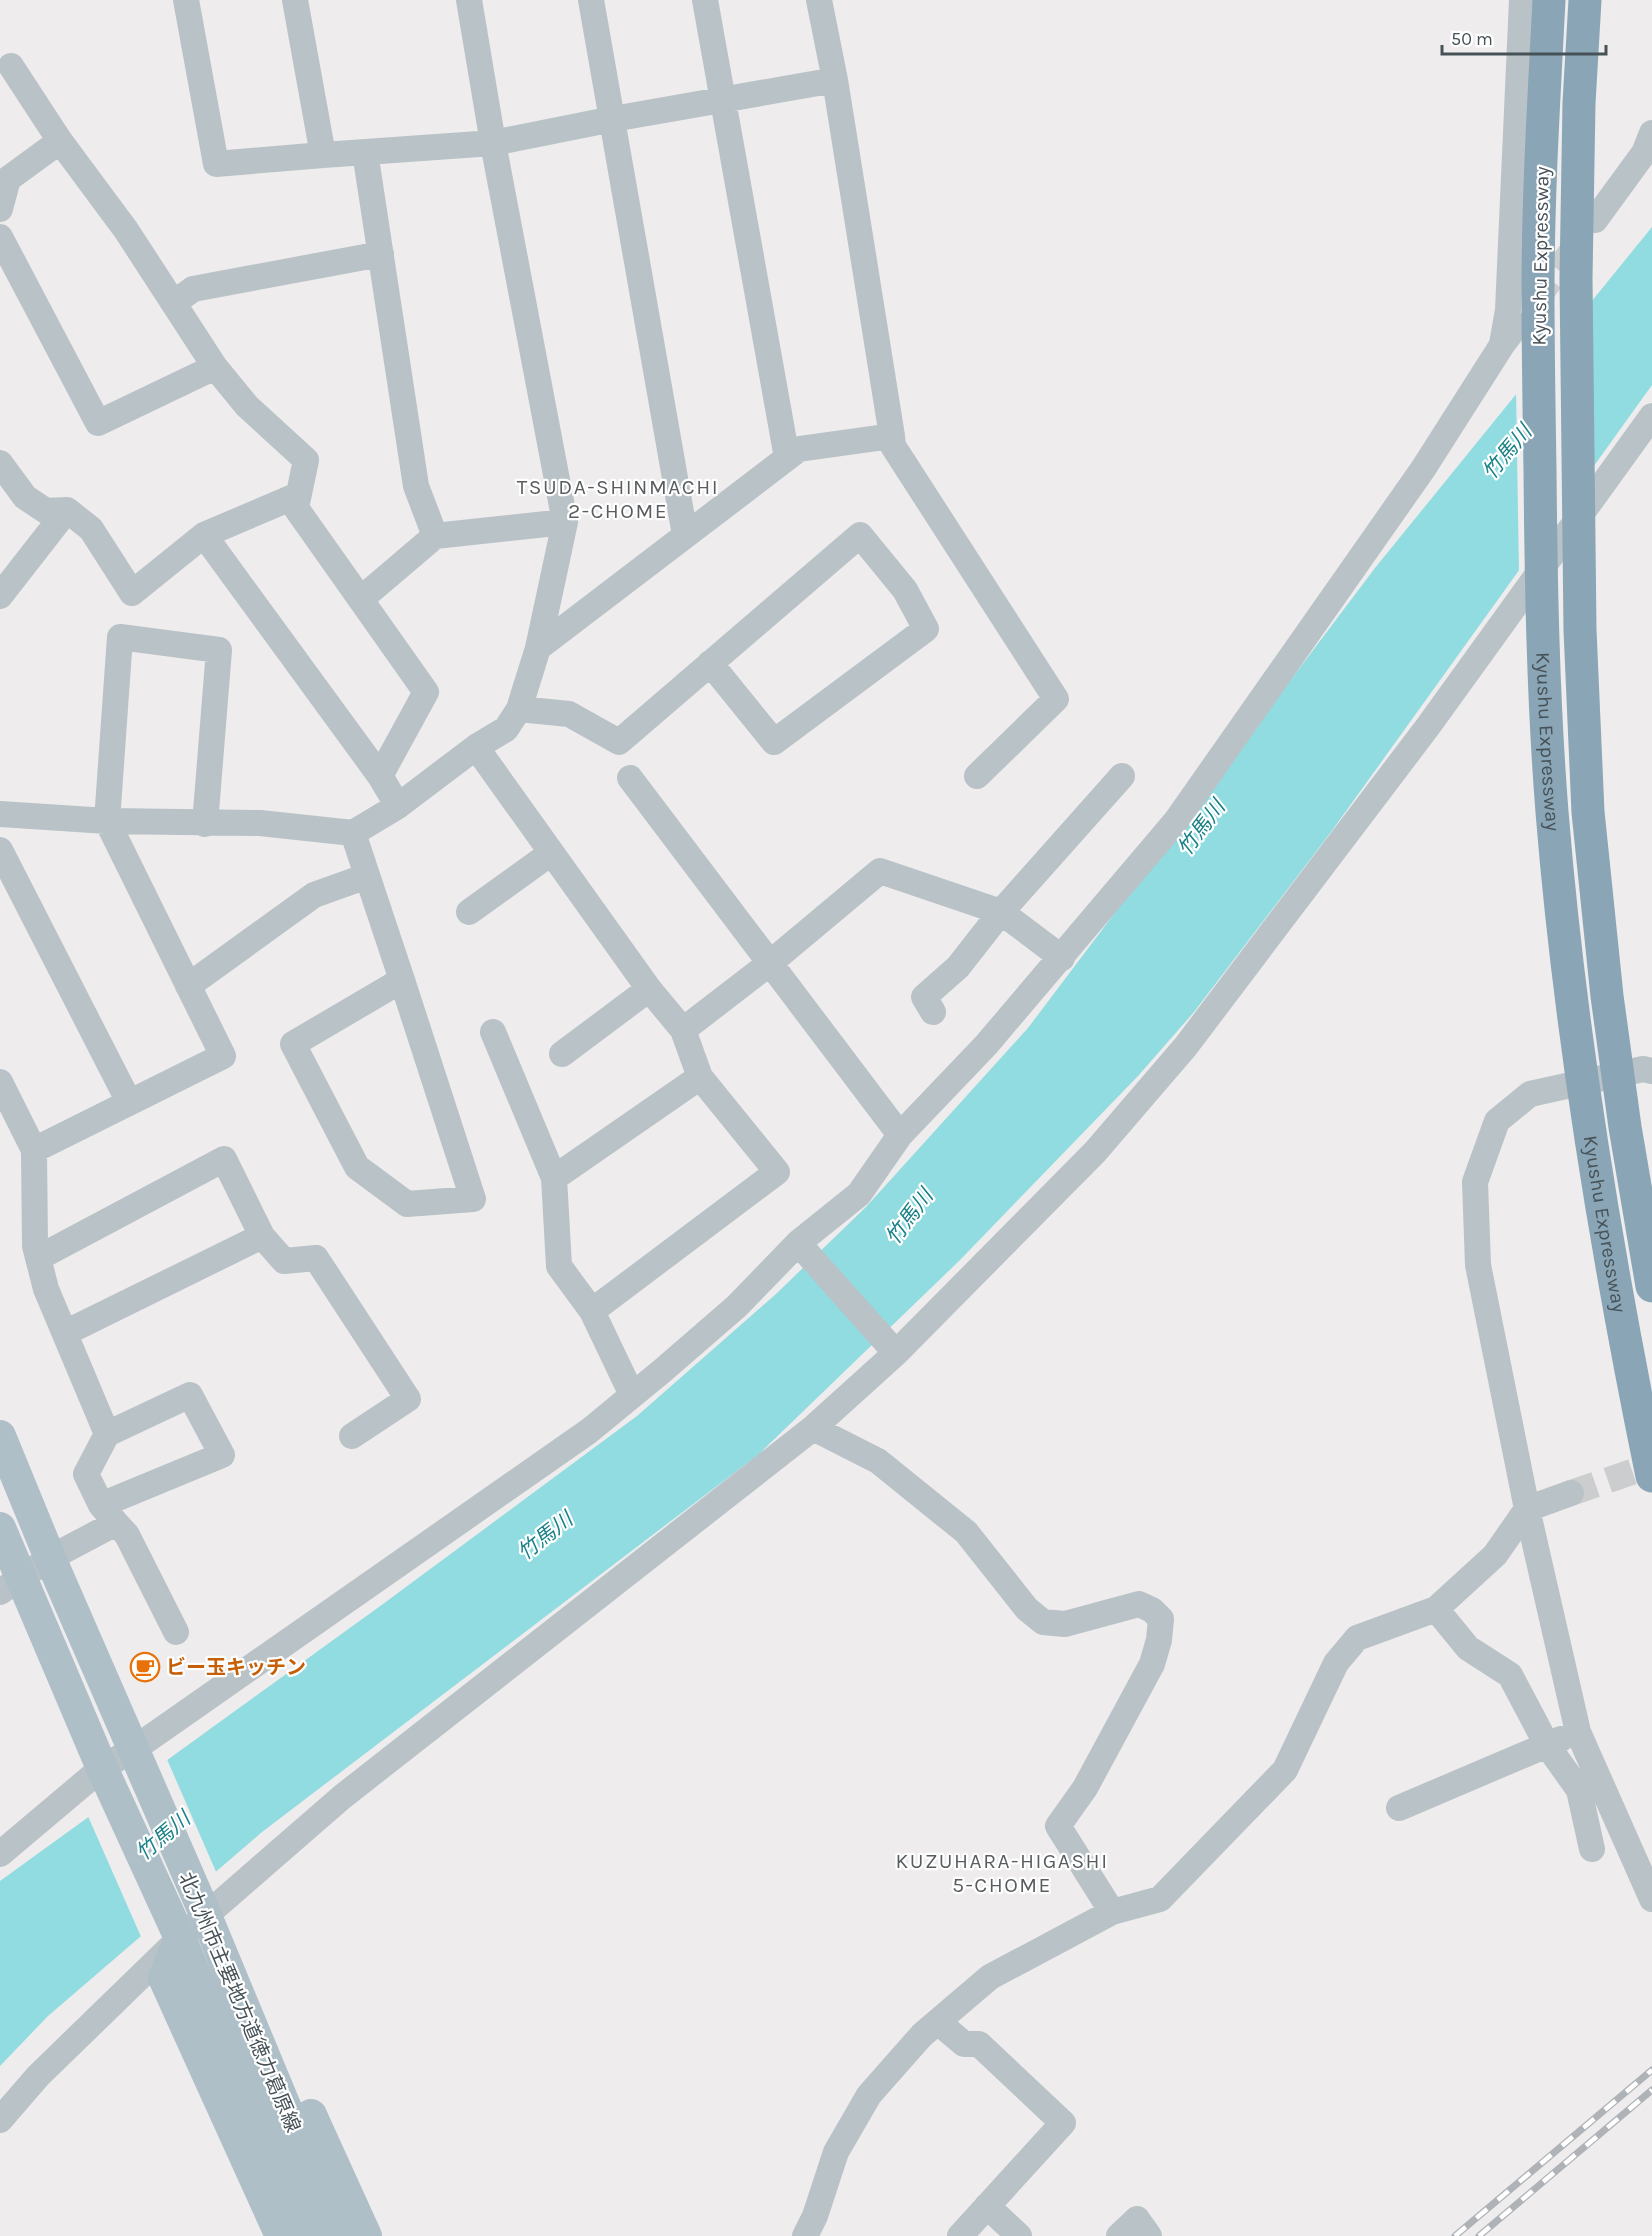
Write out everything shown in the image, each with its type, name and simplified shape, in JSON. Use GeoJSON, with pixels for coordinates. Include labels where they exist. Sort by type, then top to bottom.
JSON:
{"type":"FeatureCollection","features":[{"type":"Feature","properties":{"kind":"highway","name":"Kyushu Expressway"},"geometry":{"type":"LineString","coordinates":[[1549,0],[1543,102],[1538,287],[1542,639],[1552,813],[1573,1009],[1590,1133],[1622,1330],[1652,1476]]}},
{"type":"Feature","properties":{"kind":"highway","name":"Kyushu Expressway"},"geometry":{"type":"LineString","coordinates":[[1585,0],[1578,103],[1576,278],[1580,630],[1588,813],[1607,996],[1625,1127],[1652,1286]]}},
{"type":"Feature","properties":{"kind":"main road","name":"北九州市主要地方道徳力葛原線"},"geometry":{"type":"LineString","coordinates":[[0,1436],[339,2236]]}},
{"type":"Feature","properties":{"kind":"main road","name":"北九州市主要地方道徳力葛原線"},"geometry":{"type":"LineString","coordinates":[[0,1528],[10,1586],[106,1775],[177,1931],[307,2236]]}},
{"type":"Feature","properties":{"kind":"main road"},"geometry":{"type":"LineString","coordinates":[[201,1908],[239,1961],[366,2236]]}},
{"type":"Feature","properties":{"kind":"main road"},"geometry":{"type":"LineString","coordinates":[[177,1931],[164,1978],[281,2236]]}},
{"type":"Feature","properties":{"kind":"street"},"geometry":{"type":"LineString","coordinates":[[186,0],[216,164],[493,143],[613,119],[835,80]]}},
{"type":"Feature","properties":{"kind":"street"},"geometry":{"type":"LineString","coordinates":[[295,0],[323,155]]}},
{"type":"Feature","properties":{"kind":"street"},"geometry":{"type":"LineString","coordinates":[[0,814],[107,821],[260,824],[353,833],[398,806],[476,747],[506,729],[519,709],[538,648],[565,522],[493,143],[469,0]]}},
{"type":"Feature","properties":{"kind":"street"},"geometry":{"type":"LineString","coordinates":[[591,0],[685,535]]}},
{"type":"Feature","properties":{"kind":"street"},"geometry":{"type":"LineString","coordinates":[[705,0],[787,458]]}},
{"type":"Feature","properties":{"kind":"street"},"geometry":{"type":"LineString","coordinates":[[819,0],[835,80],[893,446],[1056,699],[977,776]]}},
{"type":"Feature","properties":{"kind":"street"},"geometry":{"type":"LineString","coordinates":[[0,1854],[106,1775],[137,1758],[579,1438],[737,1306],[798,1243],[859,1194],[900,1135],[986,1045],[1176,821],[1423,469],[1509,335],[1508,310],[1522,0]]}},
{"type":"Feature","properties":{"kind":"street"},"geometry":{"type":"LineString","coordinates":[[11,66],[60,141],[126,230],[215,367],[247,406],[306,460],[296,508],[426,692],[380,776]]}},
{"type":"Feature","properties":{"kind":"street"},"geometry":{"type":"LineString","coordinates":[[1595,220],[1644,153],[1652,134]]}},
{"type":"Feature","properties":{"kind":"street"},"geometry":{"type":"LineString","coordinates":[[0,209],[8,179],[60,141]]}},
{"type":"Feature","properties":{"kind":"street"},"geometry":{"type":"LineString","coordinates":[[365,152],[416,486],[435,536]]}},
{"type":"Feature","properties":{"kind":"street"},"geometry":{"type":"LineString","coordinates":[[0,237],[98,423],[215,367]]}},
{"type":"Feature","properties":{"kind":"street"},"geometry":{"type":"LineString","coordinates":[[174,303],[193,289],[381,254]]}},
{"type":"Feature","properties":{"kind":"street"},"geometry":{"type":"LineString","coordinates":[[0,2120],[38,2076],[201,1908],[813,1428],[896,1353],[1095,1152],[1186,1046],[1430,725],[1652,416]]}},
{"type":"Feature","properties":{"kind":"street"},"geometry":{"type":"LineString","coordinates":[[538,648],[799,449],[892,435]]}},
{"type":"Feature","properties":{"kind":"street"},"geometry":{"type":"LineString","coordinates":[[0,463],[25,497],[46,511],[67,510],[91,529],[132,593],[204,535],[298,495]]}},
{"type":"Feature","properties":{"kind":"street"},"geometry":{"type":"LineString","coordinates":[[3,583],[67,510]]}},
{"type":"Feature","properties":{"kind":"street"},"geometry":{"type":"LineString","coordinates":[[361,599],[435,536],[565,522]]}},
{"type":"Feature","properties":{"kind":"street"},"geometry":{"type":"LineString","coordinates":[[204,535],[380,776],[398,806]]}},
{"type":"Feature","properties":{"kind":"street"},"geometry":{"type":"LineString","coordinates":[[519,709],[569,714],[619,742],[710,663],[860,535],[905,590],[926,629],[774,742],[710,663]]}},
{"type":"Feature","properties":{"kind":"street"},"geometry":{"type":"LineString","coordinates":[[34,1149],[223,1056],[107,821],[120,637],[219,650],[205,824]]}},
{"type":"Feature","properties":{"kind":"street"},"geometry":{"type":"LineString","coordinates":[[476,747],[649,989],[683,1030],[700,1077],[777,1172],[592,1311]]}},
{"type":"Feature","properties":{"kind":"street"},"geometry":{"type":"LineString","coordinates":[[933,1012],[924,997],[958,967],[1001,912],[1122,776]]}},
{"type":"Feature","properties":{"kind":"street"},"geometry":{"type":"LineString","coordinates":[[630,778],[900,1135]]}},
{"type":"Feature","properties":{"kind":"street"},"geometry":{"type":"LineString","coordinates":[[353,833],[402,980],[473,1199],[407,1204],[357,1167],[293,1044],[402,980]]}},
{"type":"Feature","properties":{"kind":"street"},"geometry":{"type":"LineString","coordinates":[[0,850],[129,1102]]}},
{"type":"Feature","properties":{"kind":"street"},"geometry":{"type":"LineString","coordinates":[[470,912],[551,853]]}},
{"type":"Feature","properties":{"kind":"street"},"geometry":{"type":"LineString","coordinates":[[683,1030],[770,963],[880,871],[1001,912],[1062,958]]}},
{"type":"Feature","properties":{"kind":"street"},"geometry":{"type":"LineString","coordinates":[[188,986],[314,895],[367,876]]}},
{"type":"Feature","properties":{"kind":"street"},"geometry":{"type":"LineString","coordinates":[[562,1054],[649,989]]}},
{"type":"Feature","properties":{"kind":"street"},"geometry":{"type":"LineString","coordinates":[[493,1032],[554,1178],[559,1266],[592,1311],[632,1395]]}},
{"type":"Feature","properties":{"kind":"street"},"geometry":{"type":"LineString","coordinates":[[1652,1071],[1642,1070],[1530,1094],[1497,1121],[1475,1182],[1478,1265],[1527,1509],[1578,1732],[1652,1899]]}},
{"type":"Feature","properties":{"kind":"street"},"geometry":{"type":"LineString","coordinates":[[554,1178],[700,1077]]}},
{"type":"Feature","properties":{"kind":"street"},"geometry":{"type":"LineString","coordinates":[[0,1082],[34,1149],[35,1246],[46,1289],[107,1434]]}},
{"type":"Feature","properties":{"kind":"street"},"geometry":{"type":"LineString","coordinates":[[38,1258],[224,1159],[262,1236],[284,1261],[316,1258],[408,1399],[352,1436]]}},
{"type":"Feature","properties":{"kind":"street"},"geometry":{"type":"LineString","coordinates":[[65,1333],[262,1236]]}},
{"type":"Feature","properties":{"kind":"street"},"geometry":{"type":"LineString","coordinates":[[798,1243],[896,1353]]}},
{"type":"Feature","properties":{"kind":"street"},"geometry":{"type":"LineString","coordinates":[[10,1586],[109,1514],[222,1455],[190,1395],[107,1434],[86,1474],[109,1514],[127,1535],[176,1632]]}},
{"type":"Feature","properties":{"kind":"street"},"geometry":{"type":"LineString","coordinates":[[813,1428],[878,1461],[966,1532],[1027,1609],[1043,1622],[1065,1624],[1139,1604],[1152,1610],[1161,1619],[1159,1640],[1152,1664],[1085,1788],[1058,1826],[1112,1912]]}},
{"type":"Feature","properties":{"kind":"street"},"geometry":{"type":"LineString","coordinates":[[805,2236],[815,2216],[836,2152],[869,2095],[922,2035],[990,1977],[1112,1912],[1160,1899],[1285,1770],[1336,1663],[1357,1638],[1436,1609],[1495,1555],[1527,1509],[1571,1493]]}},
{"type":"Feature","properties":{"kind":"street"},"geometry":{"type":"LineString","coordinates":[[1436,1609],[1468,1648],[1510,1675],[1547,1745],[1579,1790],[1592,1849]]}},
{"type":"Feature","properties":{"kind":"street"},"geometry":{"type":"LineString","coordinates":[[1399,1808],[1578,1732]]}},
{"type":"Feature","properties":{"kind":"street"},"geometry":{"type":"LineString","coordinates":[[938,2022],[964,2044],[979,2044],[1063,2123],[960,2236]]}},
{"type":"Feature","properties":{"kind":"street"},"geometry":{"type":"LineString","coordinates":[[987,2206],[1018,2236]]}},
{"type":"Feature","properties":{"kind":"street"},"geometry":{"type":"LineString","coordinates":[[1119,2236],[1137,2218],[1149,2236]]}},
{"type":"Feature","properties":{"kind":"water","name":"竹馬川"},"geometry":{"type":"Polygon","coordinates":[[[1652,227],[1652,385],[1331,832],[1194,1012],[1138,1076],[960,1260],[759,1454],[262,1832],[48,2016],[0,2066],[0,1881],[383,1604],[637,1416],[776,1294],[866,1207],[1028,1028],[1375,568],[1652,227]]]}},
{"type":"Feature","properties":{"kind":"pier"},"geometry":{"type":"Polygon","coordinates":[[[1592,297],[1592,473],[1519,574],[1516,389],[1592,297]]]}},
{"type":"Feature","properties":{"kind":"pier"},"geometry":{"type":"Polygon","coordinates":[[[166,1757],[217,1874],[142,1939],[87,1814],[166,1757]]]}},
{"type":"Feature","properties":{"kind":"tunnel"},"geometry":{"type":"LineString","coordinates":[[1535,301],[1581,239]]}},
{"type":"Feature","properties":{"kind":"tunnel"},"geometry":{"type":"LineString","coordinates":[[1571,1493],[1652,1465]]}},
{"type":"Feature","properties":{"kind":"railway"},"geometry":{"type":"LineString","coordinates":[[1455,2236],[1652,2070]]}},
{"type":"Feature","properties":{"kind":"railway"},"geometry":{"type":"LineString","coordinates":[[1479,2236],[1652,2090]]}},
{"type":"Feature","properties":{"kind":"place","name":"ビー玉キッチン"},"geometry":{"type":"Point","coordinates":[145,1667]}},
{"type":"Feature","properties":{"kind":"district","name":"TSUDA-SHINMACHI 2-CHOME"},"geometry":{"type":"Point","coordinates":[618,499]}},
{"type":"Feature","properties":{"kind":"district","name":"KUZUHARA-HIGASHI 5-CHOME"},"geometry":{"type":"Point","coordinates":[1002,1873]}}]}
